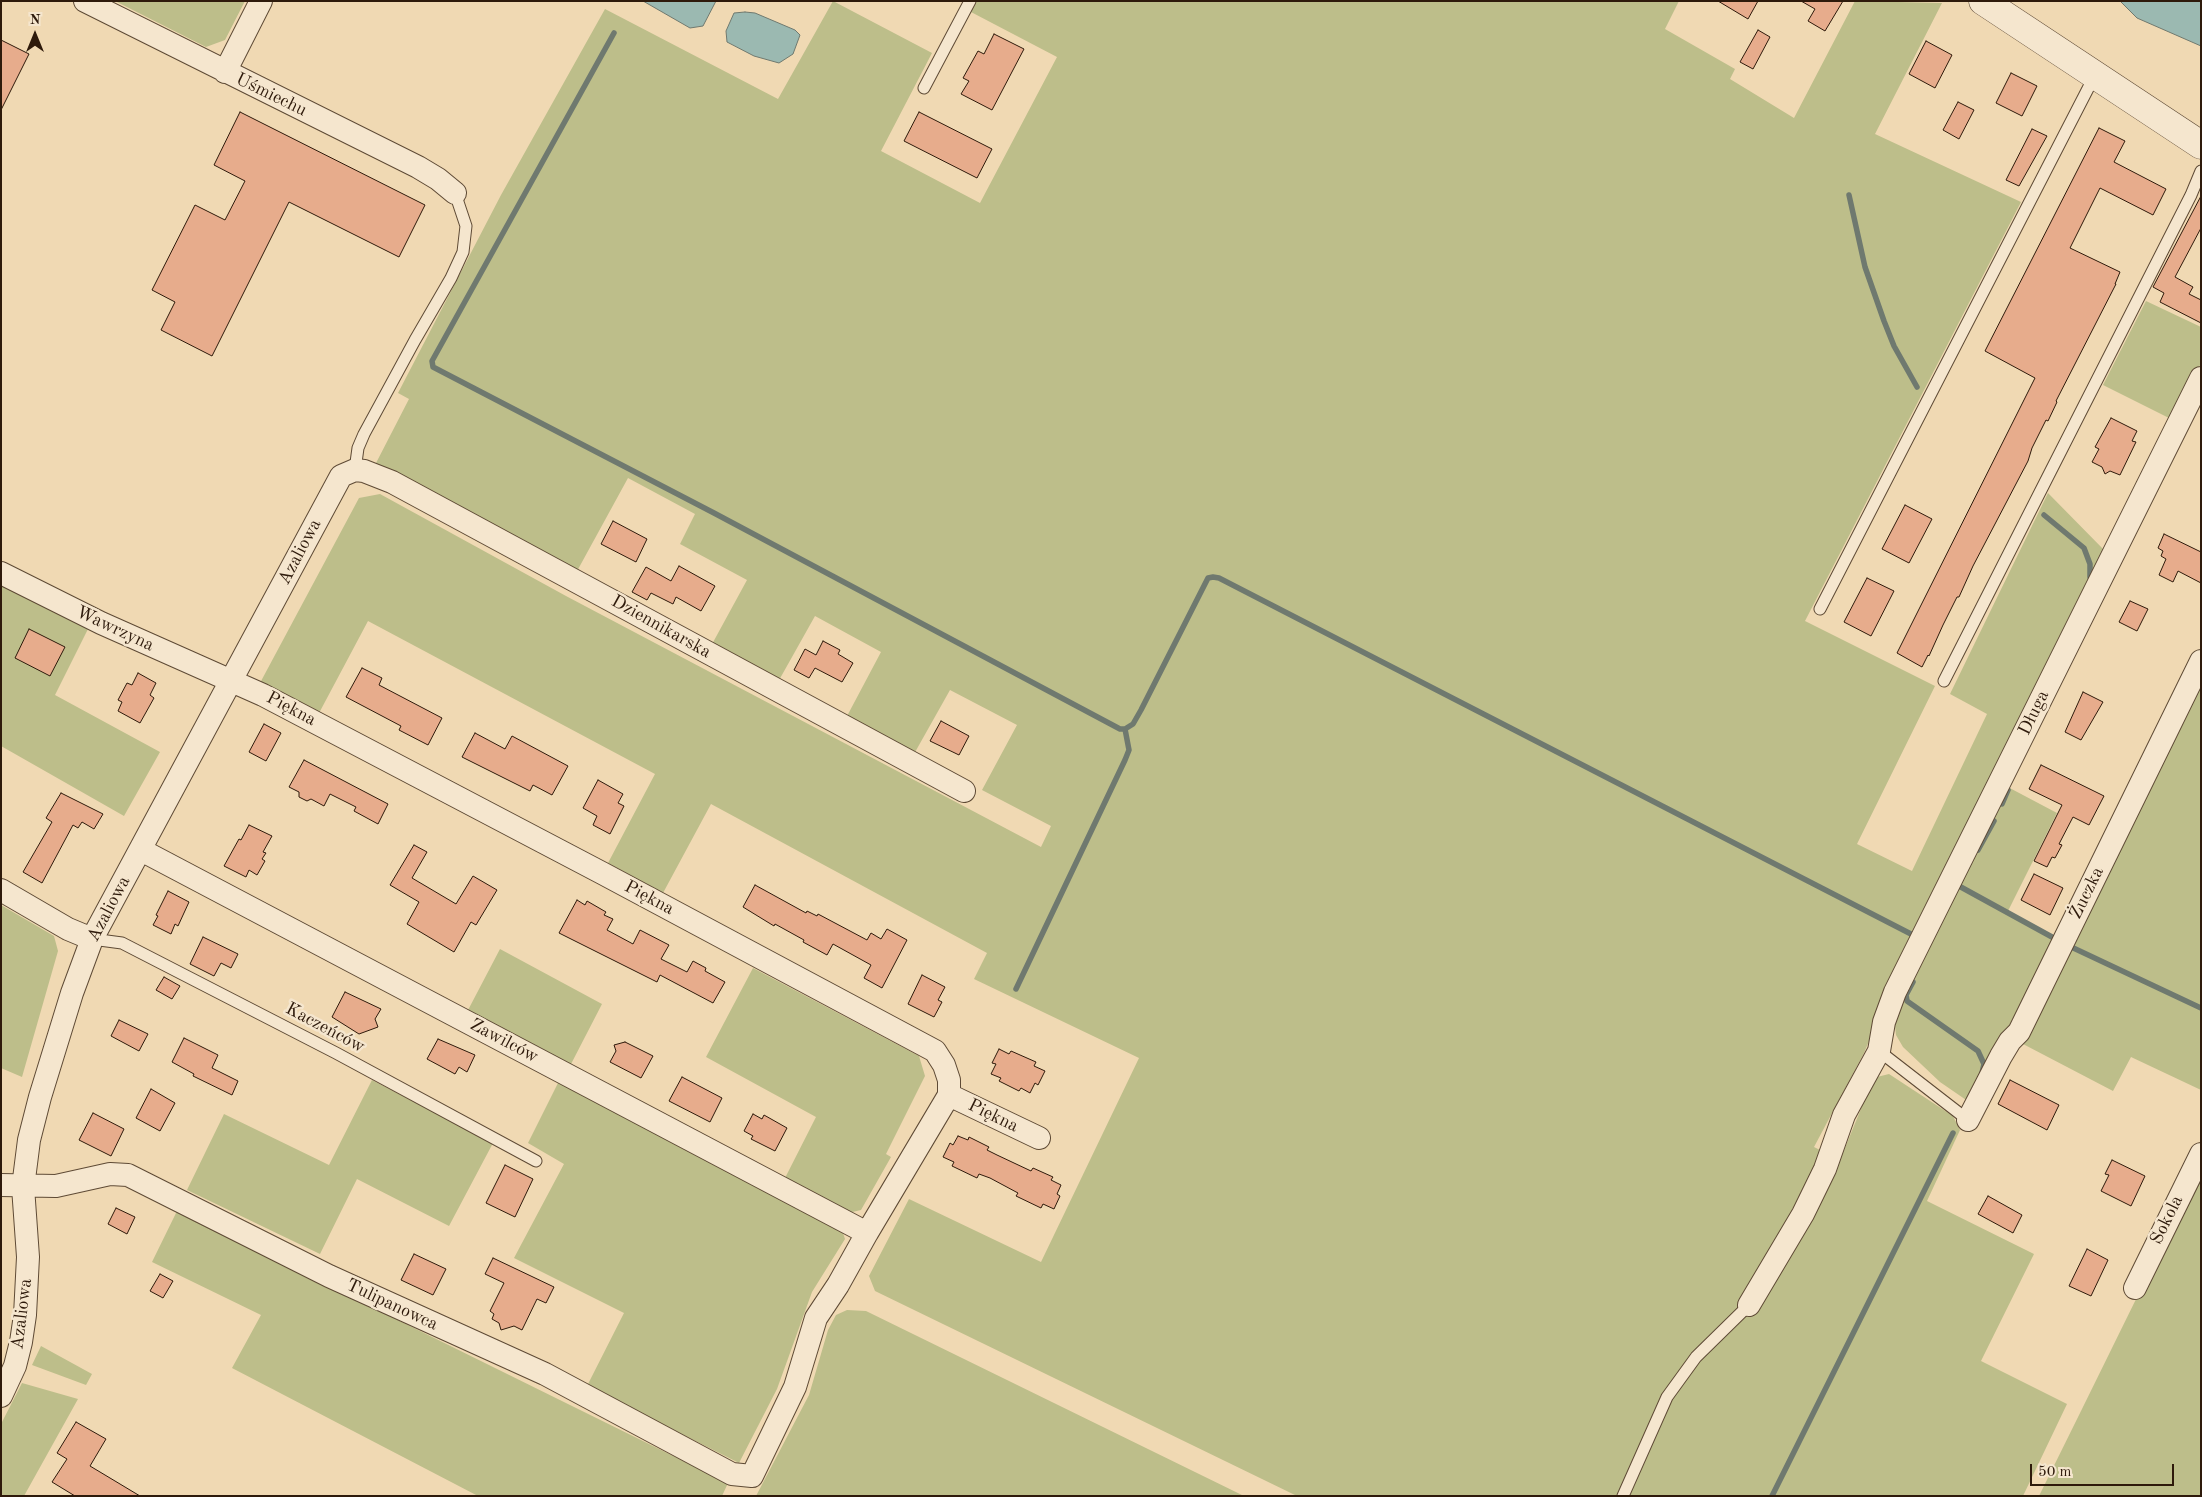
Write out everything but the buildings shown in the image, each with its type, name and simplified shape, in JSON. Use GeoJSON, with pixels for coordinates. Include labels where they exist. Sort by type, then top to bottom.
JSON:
{"type":"FeatureCollection","features":[{"type":"Feature","properties":{"kind":"street","name":"Uśmiechu"},"geometry":{"type":"LineString","coordinates":[[85,1],[418,167],[438,178],[455,193]]}},
{"type":"Feature","properties":{"kind":"street"},"geometry":{"type":"LineString","coordinates":[[225,72],[261,1]]}},
{"type":"Feature","properties":{"kind":"street"},"geometry":{"type":"LineString","coordinates":[[1982,1],[2201,145]]}},
{"type":"Feature","properties":{"kind":"street","name":"Długa"},"geometry":{"type":"LineString","coordinates":[[1749,1305],[1803,1214],[1824,1169],[1844,1115],[1879,1051],[1884,1022],[1895,992],[2201,378]]}},
{"type":"Feature","properties":{"kind":"street","name":"Azaliowa"},"geometry":{"type":"LineString","coordinates":[[1,1396],[15,1366],[21,1342],[26,1306],[28,1257],[12,1186],[29,1140],[40,1097],[72,993],[92,939],[341,476],[355,470]]}},
{"type":"Feature","properties":{"kind":"street","name":"Dziennikarska"},"geometry":{"type":"LineString","coordinates":[[355,470],[370,472],[459,517],[964,791]]}},
{"type":"Feature","properties":{"kind":"street","name":"Wawrzyna"},"geometry":{"type":"LineString","coordinates":[[1,573],[101,623],[231,680]]}},
{"type":"Feature","properties":{"kind":"street","name":"Żuczka"},"geometry":{"type":"LineString","coordinates":[[1968,1120],[2001,1056],[2018,1032],[2201,661]]}},
{"type":"Feature","properties":{"kind":"street","name":"Piękna"},"geometry":{"type":"LineString","coordinates":[[231,680],[594,868],[935,1051],[944,1065],[949,1080],[949,1095],[1039,1138]]}},
{"type":"Feature","properties":{"kind":"street","name":"Zawilców"},"geometry":{"type":"LineString","coordinates":[[140,850],[867,1232]]}},
{"type":"Feature","properties":{"kind":"street"},"geometry":{"type":"LineString","coordinates":[[1,890],[68,929],[92,939]]}},
{"type":"Feature","properties":{"kind":"street"},"geometry":{"type":"LineString","coordinates":[[867,1232],[949,1095]]}},
{"type":"Feature","properties":{"kind":"street","name":"Sokola"},"geometry":{"type":"LineString","coordinates":[[2135,1288],[2201,1154]]}},
{"type":"Feature","properties":{"kind":"street","name":"Tulipanowca"},"geometry":{"type":"LineString","coordinates":[[12,1186],[56,1186],[110,1174],[128,1175],[329,1276],[544,1374],[732,1474],[752,1476],[795,1387],[816,1318],[838,1285],[867,1232]]}},
{"type":"Feature","properties":{"kind":"lane"},"geometry":{"type":"LineString","coordinates":[[924,88],[970,1]]}},
{"type":"Feature","properties":{"kind":"lane"},"geometry":{"type":"LineString","coordinates":[[1820,609],[2095,75]]}},
{"type":"Feature","properties":{"kind":"lane"},"geometry":{"type":"LineString","coordinates":[[1944,681],[2191,195],[2201,171]]}},
{"type":"Feature","properties":{"kind":"lane"},"geometry":{"type":"LineString","coordinates":[[355,470],[358,448],[364,434],[464,252],[466,226],[455,193]]}},
{"type":"Feature","properties":{"kind":"lane","name":"Kaczeńców"},"geometry":{"type":"LineString","coordinates":[[92,939],[122,943],[336,1053],[536,1162]]}},
{"type":"Feature","properties":{"kind":"lane"},"geometry":{"type":"LineString","coordinates":[[1879,1051],[1968,1120]]}},
{"type":"Feature","properties":{"kind":"lane"},"geometry":{"type":"LineString","coordinates":[[1623,1496],[1667,1396],[1696,1358],[1749,1305]]}},
{"type":"Feature","properties":{"kind":"green space"},"geometry":{"type":"Polygon","coordinates":[[[115,1],[245,1],[225,40],[206,47],[115,1]]]}},
{"type":"Feature","properties":{"kind":"green space"},"geometry":{"type":"Polygon","coordinates":[[[833,1],[932,53],[881,151],[980,203],[1057,57],[971,12],[977,1],[1679,1],[1665,29],[1735,69],[1730,79],[1794,118],[1855,1],[1942,3],[1875,134],[2021,202],[1805,621],[1935,686],[1857,844],[1912,871],[1987,714],[1950,694],[2048,493],[2106,552],[1884,1005],[1864,1053],[1814,1147],[1840,1160],[1872,1082],[1877,1077],[1889,1074],[1953,1116],[1960,1130],[1927,1201],[2034,1254],[1981,1361],[2067,1404],[2023,1496],[1297,1496],[875,1291],[869,1276],[909,1199],[1041,1262],[1139,1058],[974,979],[987,953],[711,804],[663,893],[608,863],[655,774],[368,621],[318,715],[260,683],[359,498],[380,494],[566,596],[1041,847],[1051,826],[982,790],[1017,725],[950,690],[914,754],[846,718],[881,652],[815,616],[778,682],[711,646],[747,580],[680,544],[695,514],[628,478],[576,573],[375,465],[409,399],[398,393],[501,195],[605,9],[778,99],[833,1]]]}},
{"type":"Feature","properties":{"kind":"green space"},"geometry":{"type":"Polygon","coordinates":[[[2146,301],[2201,327],[2201,363],[2173,420],[2103,385],[2146,301]]]}},
{"type":"Feature","properties":{"kind":"green space"},"geometry":{"type":"Polygon","coordinates":[[[1,584],[88,629],[55,695],[160,752],[124,816],[1,746],[1,584]]]}},
{"type":"Feature","properties":{"kind":"green space"},"geometry":{"type":"Polygon","coordinates":[[[2201,680],[2201,1090],[2131,1057],[2113,1091],[2023,1044],[2201,680]]]}},
{"type":"Feature","properties":{"kind":"green space"},"geometry":{"type":"Polygon","coordinates":[[[2004,785],[2057,813],[2007,913],[2055,939],[1972,1104],[1940,1082],[1903,1047],[1896,1035],[1894,1017],[2004,785]]]}},
{"type":"Feature","properties":{"kind":"green space"},"geometry":{"type":"Polygon","coordinates":[[[1,905],[54,936],[58,951],[22,1077],[1,1068],[1,905]]]}},
{"type":"Feature","properties":{"kind":"green space"},"geometry":{"type":"Polygon","coordinates":[[[500,949],[602,1004],[570,1066],[467,1012],[500,949]]]}},
{"type":"Feature","properties":{"kind":"green space"},"geometry":{"type":"Polygon","coordinates":[[[753,968],[919,1056],[925,1076],[886,1154],[891,1157],[861,1210],[848,1213],[784,1180],[816,1117],[706,1057],[753,968]]]}},
{"type":"Feature","properties":{"kind":"green space"},"geometry":{"type":"Polygon","coordinates":[[[372,1080],[493,1143],[449,1226],[357,1179],[320,1254],[187,1190],[224,1114],[329,1165],[372,1080]]]}},
{"type":"Feature","properties":{"kind":"green space"},"geometry":{"type":"Polygon","coordinates":[[[559,1081],[841,1227],[845,1239],[812,1292],[777,1389],[739,1463],[587,1386],[624,1313],[514,1258],[564,1164],[528,1143],[559,1081]]]}},
{"type":"Feature","properties":{"kind":"green space"},"geometry":{"type":"Polygon","coordinates":[[[2201,1167],[2201,1496],[2039,1496],[2081,1411],[2201,1167]]]}},
{"type":"Feature","properties":{"kind":"green space"},"geometry":{"type":"Polygon","coordinates":[[[177,1211],[728,1483],[722,1496],[478,1496],[232,1368],[261,1315],[152,1262],[177,1211]]]}},
{"type":"Feature","properties":{"kind":"green space"},"geometry":{"type":"Polygon","coordinates":[[[847,1310],[866,1311],[1244,1496],[756,1496],[809,1395],[828,1330],[836,1315],[847,1310]]]}},
{"type":"Feature","properties":{"kind":"green space"},"geometry":{"type":"Polygon","coordinates":[[[41,1346],[92,1374],[86,1385],[32,1365],[41,1346]]]}},
{"type":"Feature","properties":{"kind":"green space"},"geometry":{"type":"Polygon","coordinates":[[[22,1383],[78,1399],[24,1496],[5,1496],[1,1494],[1,1424],[22,1383]]]}},
{"type":"Feature","properties":{"kind":"water"},"geometry":{"type":"Polygon","coordinates":[[[643,1],[716,1],[703,26],[690,28],[643,1]]]}},
{"type":"Feature","properties":{"kind":"water"},"geometry":{"type":"Polygon","coordinates":[[[2120,1],[2201,1],[2201,46],[2137,18],[2120,1]]]}},
{"type":"Feature","properties":{"kind":"water"},"geometry":{"type":"Polygon","coordinates":[[[734,13],[755,13],[795,30],[800,35],[793,54],[779,63],[754,56],[727,42],[726,31],[734,13]]]}},
{"type":"Feature","properties":{"kind":"waterway"},"geometry":{"type":"LineString","coordinates":[[614,33],[432,361],[433,367],[714,513],[1120,729],[1125,729],[1133,724],[1208,578],[1219,578],[1911,934]]}},
{"type":"Feature","properties":{"kind":"waterway"},"geometry":{"type":"LineString","coordinates":[[1849,195],[1865,267],[1884,321],[1894,346],[1917,387]]}},
{"type":"Feature","properties":{"kind":"waterway"},"geometry":{"type":"LineString","coordinates":[[2044,515],[2084,548],[2090,564],[2090,577]]}},
{"type":"Feature","properties":{"kind":"waterway"},"geometry":{"type":"LineString","coordinates":[[1016,989],[1125,760],[1129,750],[1125,729]]}},
{"type":"Feature","properties":{"kind":"waterway"},"geometry":{"type":"LineString","coordinates":[[2002,804],[2008,790]]}},
{"type":"Feature","properties":{"kind":"waterway"},"geometry":{"type":"LineString","coordinates":[[1978,850],[1994,821]]}},
{"type":"Feature","properties":{"kind":"waterway"},"geometry":{"type":"LineString","coordinates":[[1959,886],[2052,937]]}},
{"type":"Feature","properties":{"kind":"waterway"},"geometry":{"type":"LineString","coordinates":[[2067,945],[2201,1008]]}},
{"type":"Feature","properties":{"kind":"waterway"},"geometry":{"type":"LineString","coordinates":[[1913,982],[1906,995],[1907,1001],[1978,1051],[1984,1064],[1982,1073]]}},
{"type":"Feature","properties":{"kind":"waterway"},"geometry":{"type":"LineString","coordinates":[[1772,1496],[1953,1133]]}}]}
